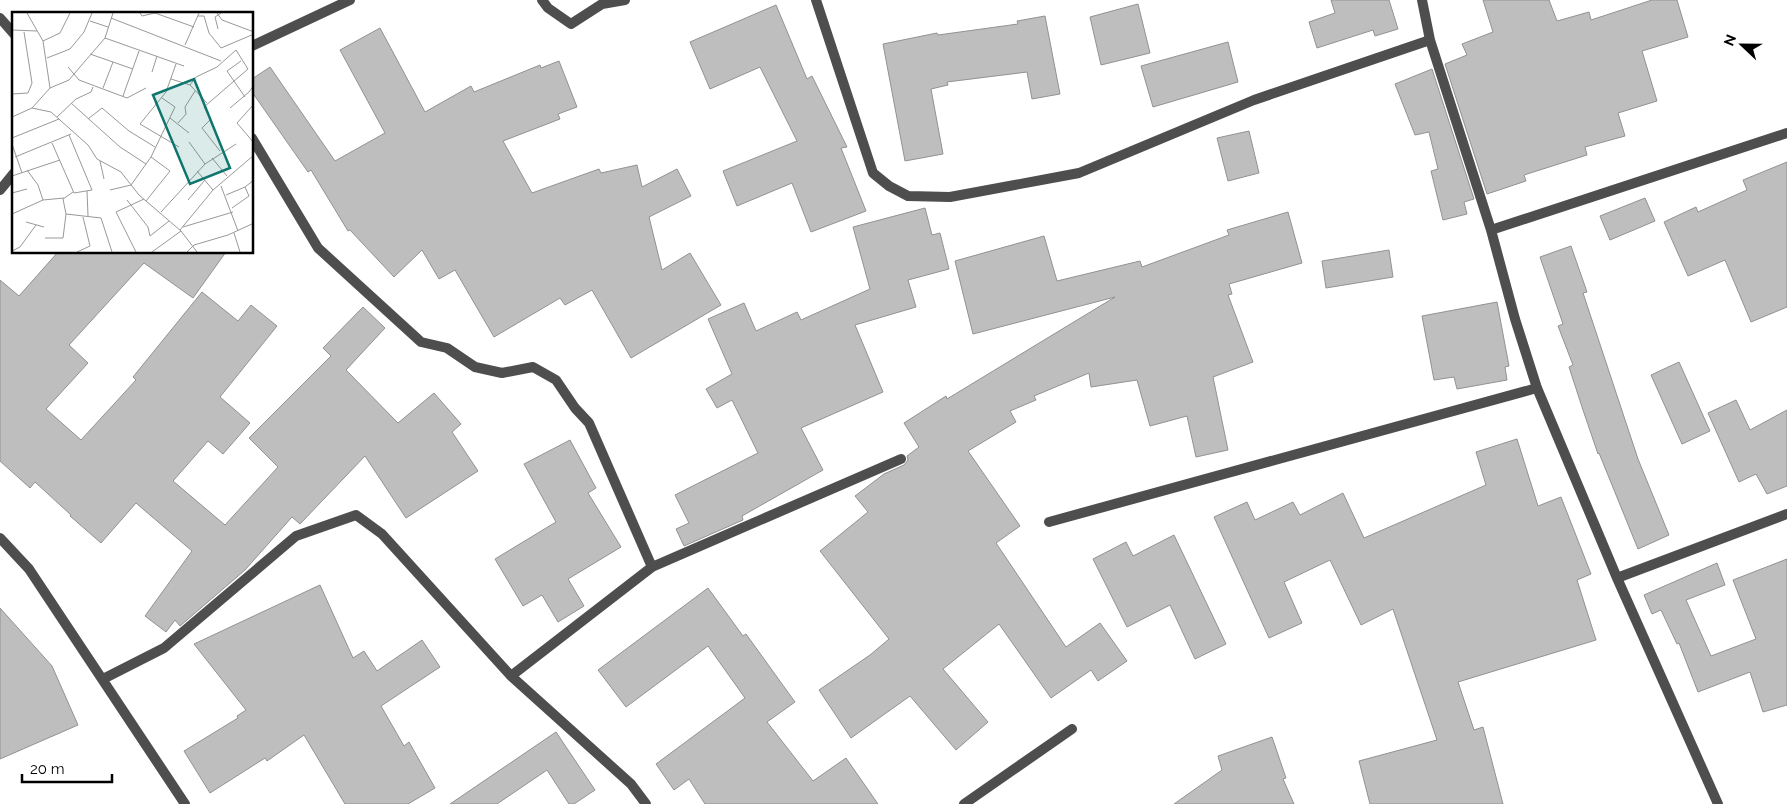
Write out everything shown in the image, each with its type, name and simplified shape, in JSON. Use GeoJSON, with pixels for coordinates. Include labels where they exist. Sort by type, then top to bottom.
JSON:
{"type":"FeatureCollection","features":[{"type":"Feature","properties":{"kind":"street"},"geometry":{"type":"LineString","coordinates":[[254,45],[350,0]]}},
{"type":"Feature","properties":{"kind":"street"},"geometry":{"type":"LineString","coordinates":[[542,0],[548,8],[571,24],[602,4],[625,0]]}},
{"type":"Feature","properties":{"kind":"street"},"geometry":{"type":"LineString","coordinates":[[816,0],[872,173],[888,186],[908,196],[950,197],[1079,173],[1254,100],[1430,40]]}},
{"type":"Feature","properties":{"kind":"street"},"geometry":{"type":"LineString","coordinates":[[1422,0],[1430,40],[1491,230],[1515,319],[1537,388],[1617,578],[1718,804]]}},
{"type":"Feature","properties":{"kind":"street"},"geometry":{"type":"LineString","coordinates":[[0,18],[12,32]]}},
{"type":"Feature","properties":{"kind":"street"},"geometry":{"type":"LineString","coordinates":[[1491,230],[1787,132]]}},
{"type":"Feature","properties":{"kind":"street"},"geometry":{"type":"LineString","coordinates":[[254,141],[318,248],[421,342],[447,348],[475,367],[502,373],[533,367],[556,380],[575,408],[589,423],[652,567]]}},
{"type":"Feature","properties":{"kind":"street"},"geometry":{"type":"LineString","coordinates":[[0,190],[12,176]]}},
{"type":"Feature","properties":{"kind":"street"},"geometry":{"type":"LineString","coordinates":[[1049,522],[1537,388]]}},
{"type":"Feature","properties":{"kind":"street"},"geometry":{"type":"LineString","coordinates":[[511,676],[652,567],[901,459]]}},
{"type":"Feature","properties":{"kind":"street"},"geometry":{"type":"LineString","coordinates":[[1617,578],[1787,514]]}},
{"type":"Feature","properties":{"kind":"street"},"geometry":{"type":"LineString","coordinates":[[103,679],[164,648],[296,536],[356,515],[382,534],[511,676],[632,784],[646,804]]}},
{"type":"Feature","properties":{"kind":"street"},"geometry":{"type":"LineString","coordinates":[[0,538],[29,569],[185,804]]}},
{"type":"Feature","properties":{"kind":"street"},"geometry":{"type":"LineString","coordinates":[[964,804],[1072,729]]}},
{"type":"Feature","properties":{"kind":"building"},"geometry":{"type":"Polygon","coordinates":[[[1331,0],[1389,0],[1398,29],[1375,36],[1373,30],[1317,48],[1309,22],[1335,13],[1331,0]]]}},
{"type":"Feature","properties":{"kind":"building"},"geometry":{"type":"Polygon","coordinates":[[[1483,0],[1549,0],[1557,21],[1589,12],[1591,20],[1652,0],[1677,0],[1688,37],[1642,51],[1657,101],[1618,113],[1625,136],[1585,147],[1587,155],[1524,175],[1526,181],[1487,194],[1445,64],[1467,55],[1462,44],[1493,32],[1483,0]]]}},
{"type":"Feature","properties":{"kind":"building"},"geometry":{"type":"Polygon","coordinates":[[[1138,4],[1150,53],[1101,65],[1090,17],[1138,4]]]}},
{"type":"Feature","properties":{"kind":"building"},"geometry":{"type":"Polygon","coordinates":[[[776,5],[807,79],[812,76],[847,147],[841,148],[866,211],[811,232],[792,183],[737,206],[723,171],[797,141],[760,67],[710,89],[690,42],[776,5]]]}},
{"type":"Feature","properties":{"kind":"building"},"geometry":{"type":"Polygon","coordinates":[[[1045,16],[1060,94],[1032,99],[1027,72],[947,82],[948,85],[931,89],[943,154],[905,161],[883,44],[937,33],[938,35],[1018,24],[1017,21],[1045,16]]]}},
{"type":"Feature","properties":{"kind":"building"},"geometry":{"type":"Polygon","coordinates":[[[380,28],[425,112],[471,86],[474,92],[540,65],[541,68],[559,61],[577,107],[558,114],[560,119],[503,141],[532,193],[599,169],[601,173],[637,165],[642,187],[677,169],[691,196],[649,217],[662,270],[690,253],[721,305],[631,358],[592,290],[565,305],[560,298],[494,337],[455,270],[439,279],[422,250],[394,277],[350,230],[348,231],[311,170],[308,172],[254,95],[254,78],[270,67],[335,161],[385,133],[340,50],[380,28]]]}},
{"type":"Feature","properties":{"kind":"building"},"geometry":{"type":"Polygon","coordinates":[[[1228,42],[1238,82],[1153,107],[1141,66],[1228,42]]]}},
{"type":"Feature","properties":{"kind":"building"},"geometry":{"type":"Polygon","coordinates":[[[1432,69],[1474,199],[1464,202],[1467,214],[1443,220],[1431,171],[1438,169],[1429,132],[1415,135],[1395,84],[1432,69]]]}},
{"type":"Feature","properties":{"kind":"building"},"geometry":{"type":"Polygon","coordinates":[[[1249,131],[1259,173],[1228,181],[1217,138],[1249,131]]]}},
{"type":"Feature","properties":{"kind":"building"},"geometry":{"type":"Polygon","coordinates":[[[1787,162],[1787,307],[1751,322],[1725,260],[1688,276],[1664,222],[1696,207],[1698,212],[1747,190],[1743,180],[1787,162]]]}},
{"type":"Feature","properties":{"kind":"building"},"geometry":{"type":"Polygon","coordinates":[[[1645,198],[1655,221],[1610,240],[1600,216],[1645,198]]]}},
{"type":"Feature","properties":{"kind":"building"},"geometry":{"type":"Polygon","coordinates":[[[925,208],[932,235],[940,233],[949,269],[908,280],[916,307],[855,325],[883,392],[801,428],[823,470],[742,516],[743,520],[684,546],[676,529],[689,523],[675,495],[758,453],[732,400],[717,408],[706,389],[732,374],[708,319],[744,303],[756,331],[797,312],[801,320],[870,289],[853,227],[925,208]]]}},
{"type":"Feature","properties":{"kind":"building"},"geometry":{"type":"Polygon","coordinates":[[[1288,212],[1302,263],[1229,284],[1232,294],[1228,295],[1253,362],[1213,377],[1228,450],[1196,457],[1187,416],[1150,426],[1137,380],[1091,387],[1089,373],[1034,396],[1036,400],[1010,411],[1016,422],[968,451],[1020,526],[996,543],[1066,647],[1100,623],[1127,661],[1098,681],[1091,670],[1051,698],[999,624],[943,669],[988,722],[956,750],[910,696],[851,738],[819,690],[870,655],[889,639],[820,551],[868,512],[855,496],[884,474],[904,465],[908,460],[907,456],[919,447],[904,423],[946,396],[947,399],[1115,297],[973,334],[955,261],[1044,236],[1057,281],[1140,261],[1142,267],[1229,235],[1227,230],[1288,212]]]}},
{"type":"Feature","properties":{"kind":"building"},"geometry":{"type":"Polygon","coordinates":[[[1571,246],[1587,292],[1583,293],[1638,459],[1669,535],[1638,549],[1598,454],[1583,410],[1569,367],[1573,365],[1558,326],[1563,324],[1540,257],[1571,246]]]}},
{"type":"Feature","properties":{"kind":"building"},"geometry":{"type":"Polygon","coordinates":[[[1389,250],[1393,277],[1326,288],[1322,261],[1389,250]]]}},
{"type":"Feature","properties":{"kind":"building"},"geometry":{"type":"Polygon","coordinates":[[[56,254],[225,254],[193,298],[144,263],[69,345],[88,363],[46,409],[81,440],[136,380],[133,377],[202,292],[238,321],[251,305],[277,326],[220,397],[250,423],[223,454],[208,441],[173,481],[225,525],[278,467],[249,438],[331,356],[323,348],[363,307],[385,328],[346,370],[398,423],[434,393],[461,424],[452,432],[478,471],[406,518],[365,456],[300,524],[292,517],[245,570],[180,626],[175,620],[166,632],[145,616],[192,551],[136,503],[101,543],[35,482],[30,488],[0,461],[0,280],[19,296],[56,254]]]}},
{"type":"Feature","properties":{"kind":"building"},"geometry":{"type":"Polygon","coordinates":[[[1497,302],[1509,366],[1505,367],[1507,380],[1457,389],[1454,377],[1434,380],[1422,316],[1497,302]]]}},
{"type":"Feature","properties":{"kind":"building"},"geometry":{"type":"Polygon","coordinates":[[[1679,362],[1710,431],[1682,444],[1651,375],[1679,362]]]}},
{"type":"Feature","properties":{"kind":"building"},"geometry":{"type":"Polygon","coordinates":[[[1736,400],[1750,430],[1787,410],[1787,486],[1767,494],[1756,474],[1739,482],[1708,413],[1736,400]]]}},
{"type":"Feature","properties":{"kind":"building"},"geometry":{"type":"Polygon","coordinates":[[[1517,439],[1538,506],[1561,497],[1591,574],[1577,580],[1596,640],[1458,682],[1474,730],[1483,727],[1503,804],[1370,804],[1359,761],[1437,740],[1393,609],[1361,625],[1330,560],[1284,582],[1302,623],[1269,638],[1214,517],[1247,502],[1255,520],[1293,502],[1300,515],[1343,493],[1364,538],[1486,485],[1476,452],[1517,439]]]}},
{"type":"Feature","properties":{"kind":"building"},"geometry":{"type":"Polygon","coordinates":[[[570,440],[596,488],[588,493],[621,547],[568,579],[584,606],[558,622],[542,595],[523,606],[495,559],[556,522],[524,464],[570,440]]]}},
{"type":"Feature","properties":{"kind":"building"},"geometry":{"type":"Polygon","coordinates":[[[1174,535],[1226,644],[1195,659],[1170,605],[1127,627],[1093,559],[1126,542],[1133,556],[1174,535]]]}},
{"type":"Feature","properties":{"kind":"building"},"geometry":{"type":"Polygon","coordinates":[[[1787,559],[1787,705],[1763,712],[1750,672],[1698,692],[1679,643],[1677,644],[1661,610],[1652,614],[1644,595],[1717,563],[1725,585],[1686,600],[1711,656],[1756,639],[1733,580],[1787,559]]]}},
{"type":"Feature","properties":{"kind":"building"},"geometry":{"type":"Polygon","coordinates":[[[320,585],[353,658],[364,651],[377,671],[422,640],[440,667],[381,706],[404,746],[409,742],[435,788],[408,804],[345,804],[304,735],[267,761],[265,758],[210,793],[184,751],[238,718],[237,716],[246,710],[194,644],[320,585]]]}},
{"type":"Feature","properties":{"kind":"building"},"geometry":{"type":"Polygon","coordinates":[[[708,588],[743,636],[746,634],[795,702],[767,722],[813,781],[846,758],[878,804],[705,804],[689,779],[674,790],[656,764],[745,698],[708,646],[626,707],[598,670],[708,588]]]}},
{"type":"Feature","properties":{"kind":"building"},"geometry":{"type":"Polygon","coordinates":[[[0,608],[52,666],[78,725],[0,759],[0,608]]]}},
{"type":"Feature","properties":{"kind":"building"},"geometry":{"type":"Polygon","coordinates":[[[556,732],[595,790],[574,804],[569,804],[547,770],[497,804],[450,804],[556,732]]]}},
{"type":"Feature","properties":{"kind":"building"},"geometry":{"type":"Polygon","coordinates":[[[1272,737],[1286,778],[1283,779],[1294,804],[1174,804],[1222,770],[1218,756],[1272,737]]]}}]}
